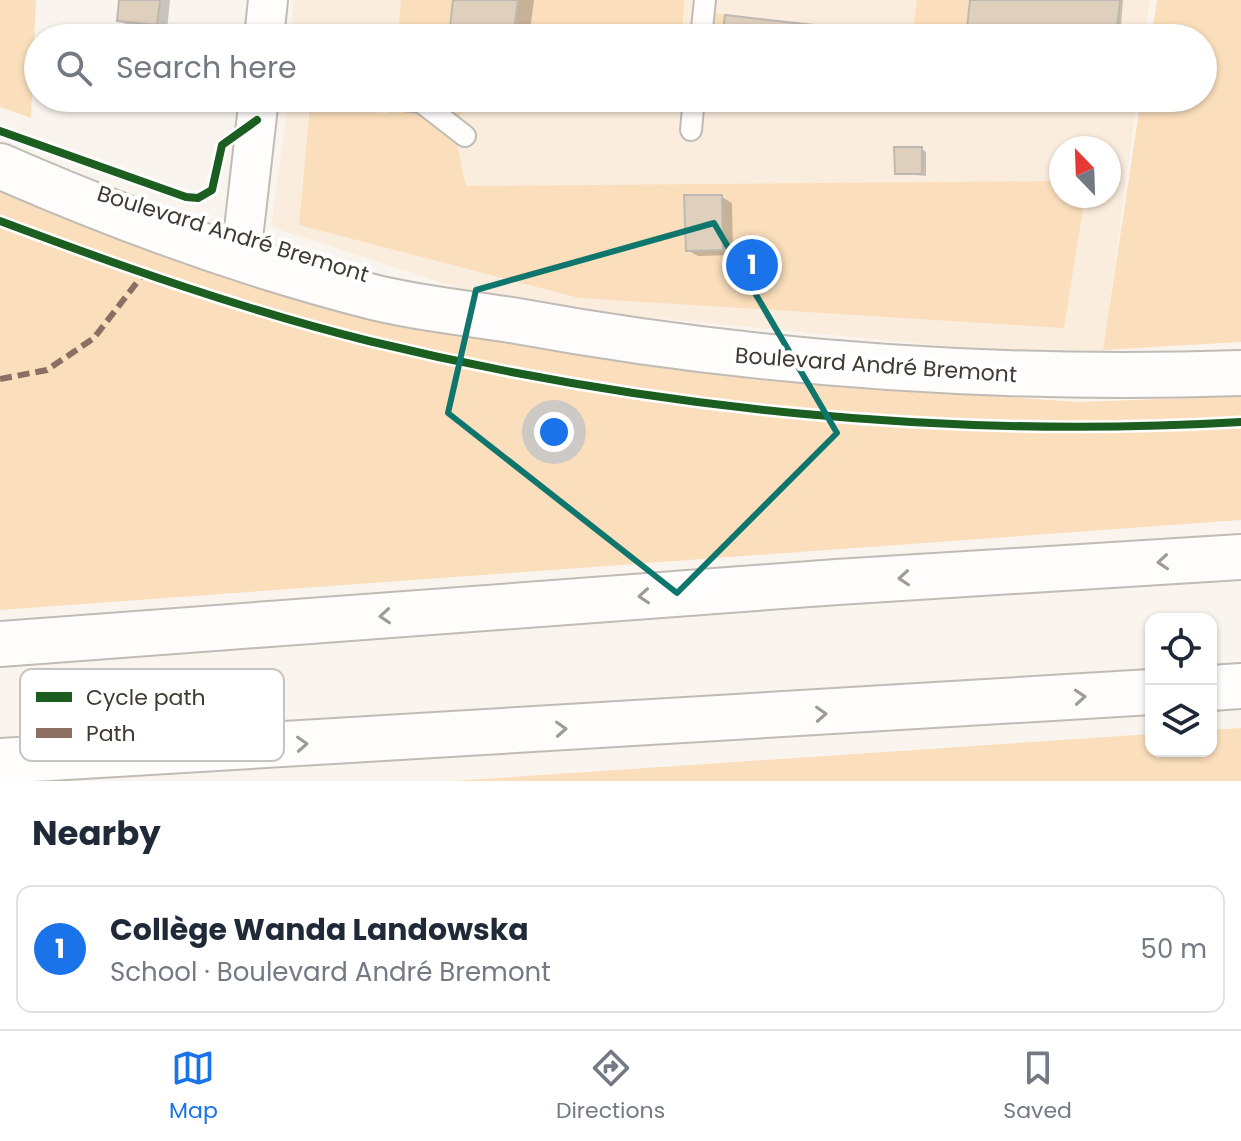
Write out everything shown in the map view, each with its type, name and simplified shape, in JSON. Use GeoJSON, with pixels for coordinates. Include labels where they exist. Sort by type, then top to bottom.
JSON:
{"type":"FeatureCollection","features":[{"type":"Feature","properties":{"kind":"main road","name":"Boulevard André Bremont"},"geometry":{"type":"LineString","coordinates":[[0,160],[513,321]]}},
{"type":"Feature","properties":{"kind":"main road","name":"Boulevard André Bremont"},"geometry":{"type":"LineString","coordinates":[[0,166],[115,216],[256,264],[377,298],[513,321],[677,348],[871,369],[1081,377],[1241,373]]}},
{"type":"Feature","properties":{"kind":"main road"},"geometry":{"type":"LineString","coordinates":[[0,644],[837,582],[1241,557]]}},
{"type":"Feature","properties":{"kind":"main road"},"geometry":{"type":"LineString","coordinates":[[1217,688],[1241,686]]}},
{"type":"Feature","properties":{"kind":"main road"},"geometry":{"type":"LineString","coordinates":[[284,744],[1145,692]]}},
{"type":"Feature","properties":{"kind":"main road"},"geometry":{"type":"LineString","coordinates":[[0,761],[20,760]]}},
{"type":"Feature","properties":{"kind":"street"},"geometry":{"type":"LineString","coordinates":[[265,24],[268,0]]}},
{"type":"Feature","properties":{"kind":"street"},"geometry":{"type":"LineString","coordinates":[[243,238],[257,112]]}},
{"type":"Feature","properties":{"kind":"lane"},"geometry":{"type":"LineString","coordinates":[[702,24],[705,0]]}},
{"type":"Feature","properties":{"kind":"lane"},"geometry":{"type":"LineString","coordinates":[[434,112],[465,136]]}},
{"type":"Feature","properties":{"kind":"lane"},"geometry":{"type":"LineString","coordinates":[[691,130],[693,112]]}},
{"type":"Feature","properties":{"kind":"highlighted area"},"geometry":{"type":"Polygon","coordinates":[[[714,223],[837,433],[677,593],[448,413],[476,290],[714,223]]]}},
{"type":"Feature","properties":{"kind":"shaded area"},"geometry":{"type":"Polygon","coordinates":[[[0,0],[36,0],[35,24],[24,24],[24,112],[31,112],[31,118],[0,107],[0,0]]]}},
{"type":"Feature","properties":{"kind":"shaded area"},"geometry":{"type":"Polygon","coordinates":[[[293,0],[1150,0],[1147,24],[292,24],[293,0]]]}},
{"type":"Feature","properties":{"kind":"shaded area"},"geometry":{"type":"Polygon","coordinates":[[[401,0],[684,0],[683,24],[399,24],[401,0]]]}},
{"type":"Feature","properties":{"kind":"shaded area"},"geometry":{"type":"Polygon","coordinates":[[[917,0],[971,0],[968,24],[914,24],[917,0]]]}},
{"type":"Feature","properties":{"kind":"shaded area"},"geometry":{"type":"Polygon","coordinates":[[[1157,0],[1241,0],[1241,342],[1103,350],[1139,112],[1217,112],[1217,24],[1153,24],[1157,0]]]}},
{"type":"Feature","properties":{"kind":"shaded area"},"geometry":{"type":"Polygon","coordinates":[[[711,12],[725,15],[724,24],[709,24],[711,12]]]}},
{"type":"Feature","properties":{"kind":"shaded area"},"geometry":{"type":"Polygon","coordinates":[[[287,112],[1135,112],[1102,361],[508,304],[271,227],[287,112]]]}},
{"type":"Feature","properties":{"kind":"shaded area"},"geometry":{"type":"Polygon","coordinates":[[[310,112],[462,112],[453,127],[466,186],[1049,181],[1049,208],[1083,208],[1064,328],[579,298],[299,225],[310,112]]]}},
{"type":"Feature","properties":{"kind":"shaded area"},"geometry":{"type":"Polygon","coordinates":[[[0,185],[506,332],[755,380],[1080,402],[1241,396],[1241,520],[0,610],[0,185]]]}},
{"type":"Feature","properties":{"kind":"shaded area"},"geometry":{"type":"Polygon","coordinates":[[[1241,728],[1241,781],[453,781],[1145,734],[1145,757],[1217,757],[1217,730],[1241,728]]]}},
{"type":"Feature","properties":{"kind":"building"},"geometry":{"type":"Polygon","coordinates":[[[119,0],[160,0],[157,24],[117,21],[119,0]]]}},
{"type":"Feature","properties":{"kind":"building"},"geometry":{"type":"Polygon","coordinates":[[[453,0],[518,0],[515,24],[450,24],[453,0]]]}},
{"type":"Feature","properties":{"kind":"building"},"geometry":{"type":"Polygon","coordinates":[[[970,0],[1120,0],[1117,24],[967,24],[970,0]]]}},
{"type":"Feature","properties":{"kind":"building"},"geometry":{"type":"Polygon","coordinates":[[[725,15],[804,24],[724,24],[725,15]]]}},
{"type":"Feature","properties":{"kind":"building"},"geometry":{"type":"Polygon","coordinates":[[[894,147],[922,147],[922,174],[895,174],[894,147]]]}},
{"type":"Feature","properties":{"kind":"building"},"geometry":{"type":"Polygon","coordinates":[[[684,195],[722,195],[723,250],[686,251],[684,195]]]}},
{"type":"Feature","properties":{"kind":"marked path"},"geometry":{"type":"LineString","coordinates":[[0,379],[47,370],[94,338],[145,272]]}},
{"type":"Feature","properties":{"kind":"cycle path"},"geometry":{"type":"LineString","coordinates":[[0,131],[186,197],[198,198],[212,190],[222,145],[257,120]]}},
{"type":"Feature","properties":{"kind":"cycle path"},"geometry":{"type":"LineString","coordinates":[[0,221],[275,316],[476,365],[584,385],[802,414],[912,422],[1022,426],[1241,422]]}},
{"type":"Feature","properties":{"kind":"place","name":"Collège Wanda Landowska"},"geometry":{"type":"Point","coordinates":[752,265]}}]}
